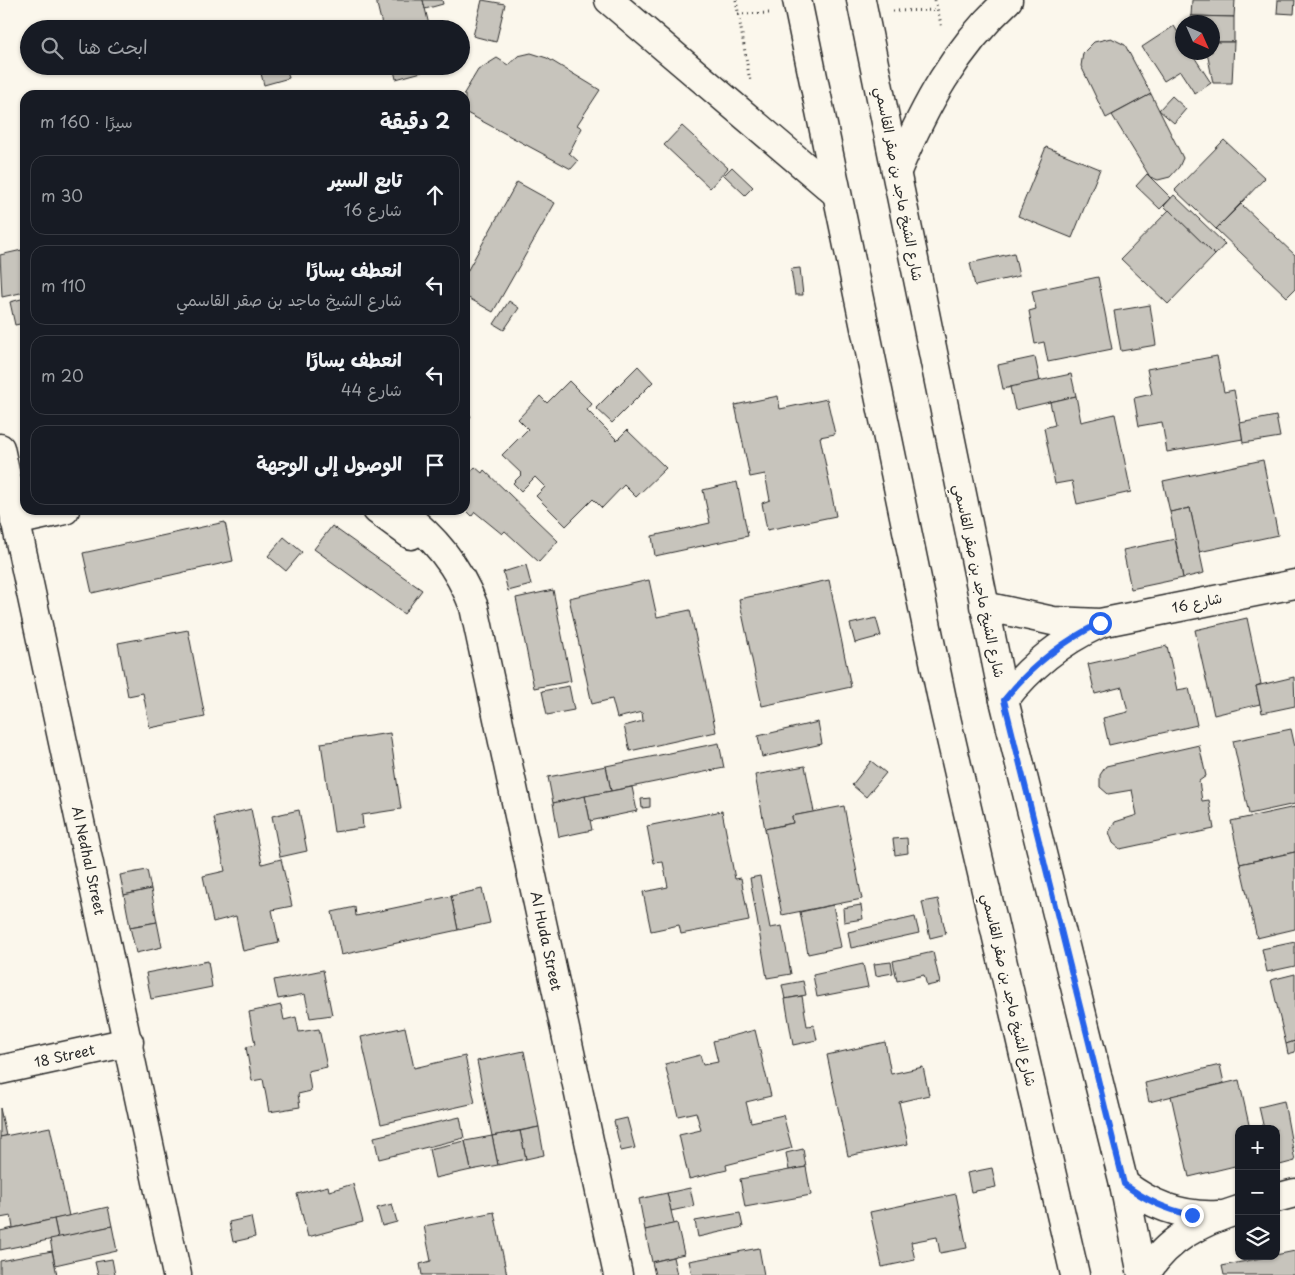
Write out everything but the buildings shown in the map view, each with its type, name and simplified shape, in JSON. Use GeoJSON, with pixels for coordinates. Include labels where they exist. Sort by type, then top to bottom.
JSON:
{"type":"FeatureCollection","features":[{"type":"Feature","properties":{"kind":"street"},"geometry":{"type":"LineString","coordinates":[[609,0],[836,193]]}},
{"type":"Feature","properties":{"kind":"street","name":"شارع الشيخ ماجد بن صقر القاسمي"},"geometry":{"type":"LineString","coordinates":[[797,0],[944,709],[1075,1275]]}},
{"type":"Feature","properties":{"kind":"street","name":"شارع الشيخ ماجد بن صقر القاسمي"},"geometry":{"type":"LineString","coordinates":[[861,0],[1004,700],[1124,1184],[1143,1275]]}},
{"type":"Feature","properties":{"kind":"street"},"geometry":{"type":"LineString","coordinates":[[897,171],[920,116],[951,65],[993,14],[1008,0]]}},
{"type":"Feature","properties":{"kind":"street","name":"Al Nedhal Street"},"geometry":{"type":"LineString","coordinates":[[0,448],[129,1042],[177,1275]]}},
{"type":"Feature","properties":{"kind":"street"},"geometry":{"type":"LineString","coordinates":[[15,521],[42,515]]}},
{"type":"Feature","properties":{"kind":"street","name":"Al Huda Street"},"geometry":{"type":"LineString","coordinates":[[383,515],[427,550],[474,607]]}},
{"type":"Feature","properties":{"kind":"street","name":"Al Huda Street"},"geometry":{"type":"LineString","coordinates":[[405,515],[436,541],[449,558],[459,572],[474,607],[618,1275]]}},
{"type":"Feature","properties":{"kind":"street","name":"شارع 16"},"geometry":{"type":"LineString","coordinates":[[984,606],[1053,621],[1100,623],[1295,584]]}},
{"type":"Feature","properties":{"kind":"street","name":"شارع 16"},"geometry":{"type":"LineString","coordinates":[[1004,700],[1037,663],[1078,634],[1100,623]]}},
{"type":"Feature","properties":{"kind":"street","name":"18 Street"},"geometry":{"type":"LineString","coordinates":[[0,1070],[129,1042]]}},
{"type":"Feature","properties":{"kind":"street"},"geometry":{"type":"LineString","coordinates":[[1124,1184],[1162,1208],[1192,1215],[1230,1212]]}},
{"type":"Feature","properties":{"kind":"street"},"geometry":{"type":"LineString","coordinates":[[1280,1197],[1295,1193]]}},
{"type":"Feature","properties":{"kind":"street"},"geometry":{"type":"LineString","coordinates":[[1143,1275],[1182,1234],[1230,1212]]}},
{"type":"Feature","properties":{"kind":"path"},"geometry":{"type":"LineString","coordinates":[[736,0],[759,127]]}},
{"type":"Feature","properties":{"kind":"route"},"geometry":{"type":"LineString","coordinates":[[1100,623],[1056,647],[1019,680],[1004,700],[1124,1184],[1162,1208],[1192,1215]]}}]}
